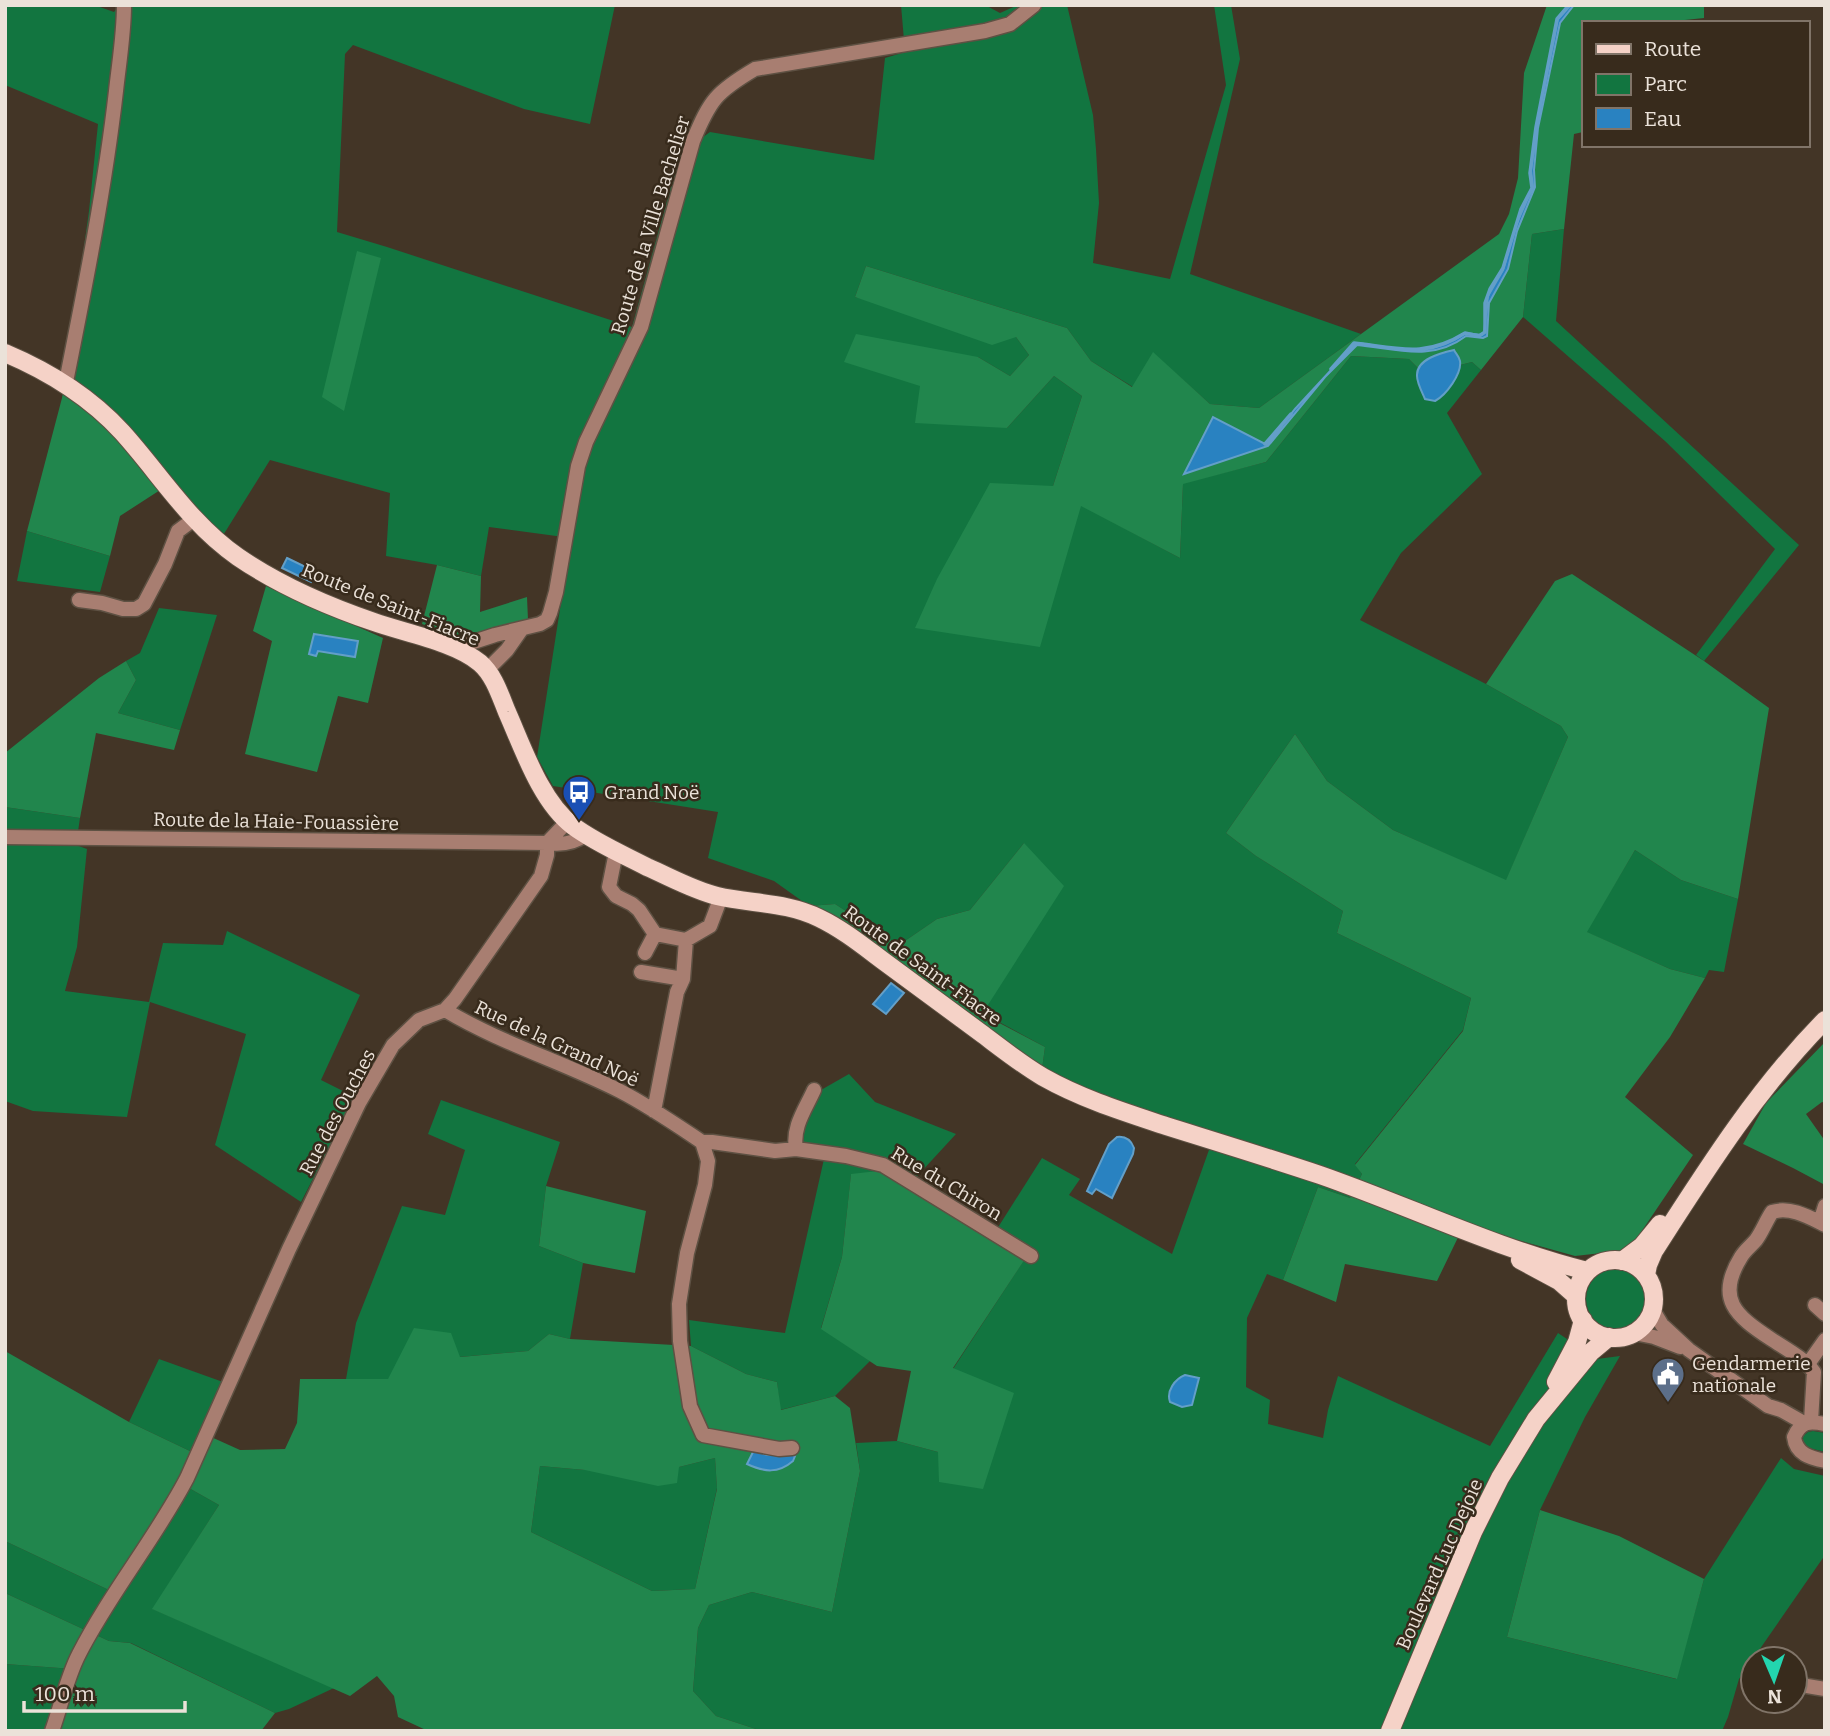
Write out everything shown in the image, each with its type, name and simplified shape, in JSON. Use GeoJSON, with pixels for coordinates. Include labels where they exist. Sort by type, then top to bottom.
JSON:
{"type":"FeatureCollection","features":[{"type":"Feature","properties":{"kind":"main road","name":"Route de Saint-Fiacre"},"geometry":{"type":"LineString","coordinates":[[5,353],[64,382],[105,415],[194,519],[237,557],[296,589],[373,622],[454,648],[484,666],[498,690],[547,796],[567,822],[585,835],[692,888],[721,897],[790,908],[818,917],[1042,1076],[1077,1094],[1119,1111],[1382,1197],[1470,1234],[1587,1271]]}},
{"type":"Feature","properties":{"kind":"main road"},"geometry":{"type":"LineString","coordinates":[[1622,1261],[1642,1246],[1777,1073],[1825,1020]]}},
{"type":"Feature","properties":{"kind":"main road"},"geometry":{"type":"LineString","coordinates":[[1646,1275],[1654,1251],[1719,1150]]}},
{"type":"Feature","properties":{"kind":"main road","name":"Route de Saint-Fiacre"},"geometry":{"type":"LineString","coordinates":[[1470,1234],[1559,1281],[1576,1296]]}},
{"type":"Feature","properties":{"kind":"main road"},"geometry":{"type":"LineString","coordinates":[[1622,1261],[1646,1275],[1653,1290],[1653,1310],[1645,1324],[1634,1333],[1623,1338],[1609,1338],[1590,1329],[1578,1311],[1576,1296],[1587,1271],[1604,1262],[1622,1261]]}},
{"type":"Feature","properties":{"kind":"main road","name":"Boulevard Luc Dejoie"},"geometry":{"type":"LineString","coordinates":[[1390,1731],[1473,1532],[1500,1478],[1536,1419],[1577,1342],[1583,1320]]}},
{"type":"Feature","properties":{"kind":"main road","name":"Boulevard Luc Dejoie"},"geometry":{"type":"LineString","coordinates":[[1536,1419],[1591,1352],[1609,1338]]}},
{"type":"Feature","properties":{"kind":"street"},"geometry":{"type":"LineString","coordinates":[[64,382],[86,284],[104,178],[124,5]]}},
{"type":"Feature","properties":{"kind":"street","name":"Route de la Ville Bachelier"},"geometry":{"type":"LineString","coordinates":[[521,630],[547,620],[550,613],[578,466],[586,442],[641,327],[693,141],[705,112],[720,92],[755,69],[985,31],[1010,23],[1034,5]]}},
{"type":"Feature","properties":{"kind":"street"},"geometry":{"type":"LineString","coordinates":[[79,600],[123,609],[136,609],[144,604],[165,564],[178,530],[194,519]]}},
{"type":"Feature","properties":{"kind":"street"},"geometry":{"type":"LineString","coordinates":[[454,648],[521,630]]}},
{"type":"Feature","properties":{"kind":"street"},"geometry":{"type":"LineString","coordinates":[[484,666],[507,650],[521,630]]}},
{"type":"Feature","properties":{"kind":"street"},"geometry":{"type":"LineString","coordinates":[[484,666],[487,645],[495,635]]}},
{"type":"Feature","properties":{"kind":"street"},"geometry":{"type":"LineString","coordinates":[[547,843],[567,822]]}},
{"type":"Feature","properties":{"kind":"street","name":"Route de la Haie-Fouassière"},"geometry":{"type":"LineString","coordinates":[[5,837],[558,844],[577,841],[585,835]]}},
{"type":"Feature","properties":{"kind":"street","name":"Rue des Ouches"},"geometry":{"type":"LineString","coordinates":[[52,1731],[77,1657],[187,1478],[289,1250],[359,1103],[393,1045],[419,1020],[444,1010],[455,999],[541,876],[547,855],[547,843]]}},
{"type":"Feature","properties":{"kind":"street"},"geometry":{"type":"LineString","coordinates":[[616,852],[609,887],[615,896],[639,910],[655,934],[686,940],[710,926],[721,897]]}},
{"type":"Feature","properties":{"kind":"street"},"geometry":{"type":"LineString","coordinates":[[645,953],[655,934]]}},
{"type":"Feature","properties":{"kind":"street"},"geometry":{"type":"LineString","coordinates":[[654,1111],[677,992],[683,979],[686,940]]}},
{"type":"Feature","properties":{"kind":"street"},"geometry":{"type":"LineString","coordinates":[[641,972],[683,979]]}},
{"type":"Feature","properties":{"kind":"street","name":"Rue de la Grand Noë"},"geometry":{"type":"LineString","coordinates":[[444,1010],[472,1026],[608,1086],[702,1142]]}},
{"type":"Feature","properties":{"kind":"street"},"geometry":{"type":"LineString","coordinates":[[796,1149],[796,1126],[814,1090]]}},
{"type":"Feature","properties":{"kind":"street"},"geometry":{"type":"LineString","coordinates":[[702,1142],[708,1161],[705,1185],[687,1253],[679,1304],[680,1341],[690,1406],[703,1435],[779,1450],[792,1448]]}},
{"type":"Feature","properties":{"kind":"street","name":"Rue du Chiron"},"geometry":{"type":"LineString","coordinates":[[702,1142],[775,1151],[796,1149],[846,1156],[883,1165],[1031,1256]]}},
{"type":"Feature","properties":{"kind":"street"},"geometry":{"type":"LineString","coordinates":[[1813,1423],[1814,1372],[1808,1364],[1758,1330],[1739,1313],[1730,1300],[1729,1290],[1733,1272],[1742,1255],[1756,1240],[1772,1212],[1779,1209],[1789,1210],[1822,1224],[1825,1206]]}},
{"type":"Feature","properties":{"kind":"street"},"geometry":{"type":"LineString","coordinates":[[1653,1310],[1662,1325],[1689,1350],[1768,1406],[1794,1437],[1802,1454],[1825,1461]]}},
{"type":"Feature","properties":{"kind":"street"},"geometry":{"type":"LineString","coordinates":[[1634,1333],[1689,1350]]}},
{"type":"Feature","properties":{"kind":"street"},"geometry":{"type":"LineString","coordinates":[[1808,1364],[1825,1340]]}},
{"type":"Feature","properties":{"kind":"street"},"geometry":{"type":"LineString","coordinates":[[1768,1406],[1813,1423]]}},
{"type":"Feature","properties":{"kind":"street"},"geometry":{"type":"LineString","coordinates":[[1794,1437],[1796,1432],[1813,1423]]}},
{"type":"Feature","properties":{"kind":"green space"},"geometry":{"type":"Polygon","coordinates":[[[5,5],[94,5],[114,12],[119,5],[615,5],[590,124],[524,109],[353,45],[345,54],[337,232],[632,327],[680,154],[710,132],[874,160],[885,58],[905,52],[901,5],[985,5],[1000,13],[1018,5],[1067,5],[1093,115],[1099,203],[1093,263],[1170,279],[1226,85],[1214,5],[1231,5],[1240,59],[1190,274],[1361,334],[1259,408],[1210,404],[1153,353],[1133,387],[1091,361],[1067,328],[866,266],[855,297],[1016,337],[1029,355],[1010,376],[978,357],[921,386],[1007,428],[1054,376],[1082,396],[1053,486],[1081,505],[1180,558],[1183,483],[1266,462],[1351,356],[1409,359],[1418,368],[1417,377],[1450,388],[1460,365],[1472,362],[1481,370],[1447,413],[1482,474],[1401,553],[1360,620],[1486,684],[1561,726],[1568,737],[1506,881],[1393,830],[1327,781],[1295,734],[1226,833],[1256,856],[1343,911],[1337,933],[1471,998],[1463,1030],[1355,1164],[1362,1174],[1350,1198],[1318,1187],[1283,1280],[1267,1274],[1247,1318],[1246,1387],[1270,1400],[1268,1424],[1323,1438],[1338,1376],[1490,1446],[1558,1333],[1597,1359],[1620,1356],[1585,1417],[1540,1510],[1507,1637],[1676,1679],[1704,1579],[1781,1458],[1794,1469],[1825,1476],[1825,1555],[1763,1645],[1739,1645],[1739,1679],[1722,1731],[762,1731],[716,1716],[693,1691],[698,1628],[709,1605],[752,1592],[832,1612],[860,1471],[856,1443],[897,1441],[938,1452],[953,1369],[1024,1260],[990,1240],[1042,1158],[1080,1179],[1069,1195],[1172,1254],[1215,1133],[1102,1097],[1042,1069],[1045,1047],[988,1016],[986,1008],[1024,843],[970,910],[937,919],[899,945],[835,904],[809,906],[774,881],[708,858],[718,812],[553,786],[537,757],[571,538],[489,527],[481,576],[386,556],[390,493],[270,460],[222,537],[66,375],[98,124],[5,85],[5,5]]]}},
{"type":"Feature","properties":{"kind":"green space"},"geometry":{"type":"Polygon","coordinates":[[[1547,5],[1704,5],[1704,18],[1675,21],[1582,21],[1582,132],[1574,134],[1564,229],[1532,234],[1523,317],[1481,370],[1472,362],[1460,365],[1459,359],[1423,362],[1418,368],[1409,359],[1351,356],[1266,462],[1183,484],[1180,558],[1081,506],[1040,647],[915,628],[937,579],[990,483],[1053,486],[1082,396],[1054,376],[1007,428],[915,423],[920,386],[844,362],[856,334],[978,357],[1010,376],[1029,355],[1016,337],[992,345],[855,297],[866,266],[1067,328],[1091,361],[1132,387],[1153,352],[1210,404],[1259,408],[1499,234],[1509,214],[1518,178],[1524,73],[1547,5]]]}},
{"type":"Feature","properties":{"kind":"green space"},"geometry":{"type":"Polygon","coordinates":[[[1564,229],[1556,321],[1799,545],[1704,661],[1696,655],[1775,549],[1665,441],[1523,317],[1532,234],[1564,229]]]}},
{"type":"Feature","properties":{"kind":"green space"},"geometry":{"type":"Polygon","coordinates":[[[357,251],[381,258],[344,411],[322,397],[357,251]]]}},
{"type":"Feature","properties":{"kind":"green space"},"geometry":{"type":"Polygon","coordinates":[[[66,375],[171,483],[120,516],[110,556],[27,531],[66,375]]]}},
{"type":"Feature","properties":{"kind":"green space"},"geometry":{"type":"Polygon","coordinates":[[[27,531],[110,556],[100,592],[17,581],[27,531]]]}},
{"type":"Feature","properties":{"kind":"green space"},"geometry":{"type":"Polygon","coordinates":[[[437,565],[481,576],[480,612],[527,597],[528,620],[462,638],[422,624],[437,565]]]}},
{"type":"Feature","properties":{"kind":"green space"},"geometry":{"type":"Polygon","coordinates":[[[1572,574],[1704,661],[1769,708],[1738,899],[1681,880],[1635,850],[1587,932],[1670,969],[1705,978],[1670,1037],[1625,1097],[1693,1155],[1629,1250],[1575,1256],[1464,1225],[1437,1281],[1345,1264],[1336,1302],[1283,1280],[1318,1187],[1350,1198],[1362,1174],[1355,1165],[1463,1031],[1471,998],[1337,933],[1343,911],[1256,856],[1226,833],[1295,734],[1327,781],[1393,830],[1506,880],[1568,737],[1561,726],[1486,684],[1555,581],[1572,574]]]}},
{"type":"Feature","properties":{"kind":"green space"},"geometry":{"type":"Polygon","coordinates":[[[266,586],[383,638],[368,703],[338,696],[317,772],[245,754],[272,641],[253,631],[266,586]]]}},
{"type":"Feature","properties":{"kind":"green space"},"geometry":{"type":"Polygon","coordinates":[[[159,608],[217,615],[180,730],[118,713],[136,680],[126,661],[140,653],[159,608]]]}},
{"type":"Feature","properties":{"kind":"green space"},"geometry":{"type":"Polygon","coordinates":[[[126,661],[136,680],[118,713],[180,730],[174,750],[96,733],[80,818],[5,807],[5,753],[99,678],[126,661]]]}},
{"type":"Feature","properties":{"kind":"green space"},"geometry":{"type":"Polygon","coordinates":[[[5,807],[80,818],[76,845],[87,849],[77,947],[65,991],[149,1002],[163,943],[223,945],[227,931],[360,995],[321,1080],[355,1097],[301,1202],[215,1145],[246,1034],[150,1002],[127,1117],[33,1111],[5,1101],[5,807]]]}},
{"type":"Feature","properties":{"kind":"green space"},"geometry":{"type":"Polygon","coordinates":[[[1024,843],[1064,886],[986,1008],[988,1017],[1045,1047],[1042,1069],[809,906],[835,904],[899,945],[937,919],[970,910],[1024,843]]]}},
{"type":"Feature","properties":{"kind":"green space"},"geometry":{"type":"Polygon","coordinates":[[[1635,850],[1681,880],[1738,899],[1724,972],[1709,970],[1705,978],[1670,969],[1586,932],[1635,850]]]}},
{"type":"Feature","properties":{"kind":"green space"},"geometry":{"type":"Polygon","coordinates":[[[1825,1042],[1825,1103],[1822,1102],[1806,1114],[1825,1141],[1825,1185],[1743,1144],[1766,1103],[1825,1042]]]}},
{"type":"Feature","properties":{"kind":"green space"},"geometry":{"type":"Polygon","coordinates":[[[849,1074],[875,1102],[956,1134],[909,1185],[851,1175],[842,1257],[821,1328],[870,1361],[835,1396],[780,1410],[777,1382],[746,1374],[691,1346],[689,1320],[785,1333],[826,1150],[799,1143],[802,1121],[821,1090],[849,1074]]]}},
{"type":"Feature","properties":{"kind":"green space"},"geometry":{"type":"Polygon","coordinates":[[[441,1100],[560,1142],[546,1186],[539,1246],[583,1263],[570,1339],[549,1334],[528,1351],[459,1357],[388,1379],[346,1379],[356,1323],[402,1206],[445,1215],[465,1150],[428,1134],[441,1100]]]}},
{"type":"Feature","properties":{"kind":"green space"},"geometry":{"type":"Polygon","coordinates":[[[887,1170],[990,1240],[1025,1259],[953,1368],[1014,1393],[983,1489],[939,1482],[938,1452],[897,1441],[911,1371],[877,1366],[821,1329],[842,1257],[851,1174],[887,1170]]]}},
{"type":"Feature","properties":{"kind":"green space"},"geometry":{"type":"Polygon","coordinates":[[[546,1186],[646,1211],[635,1273],[583,1263],[539,1246],[546,1186]]]}},
{"type":"Feature","properties":{"kind":"green space"},"geometry":{"type":"Polygon","coordinates":[[[1610,1269],[1622,1269],[1638,1277],[1644,1287],[1644,1311],[1638,1321],[1622,1329],[1610,1329],[1594,1321],[1586,1305],[1586,1293],[1594,1277],[1610,1269]]]}},
{"type":"Feature","properties":{"kind":"green space"},"geometry":{"type":"Polygon","coordinates":[[[414,1328],[451,1333],[460,1357],[528,1351],[549,1334],[570,1339],[691,1346],[746,1374],[777,1382],[781,1410],[835,1396],[850,1408],[860,1471],[832,1612],[752,1592],[709,1605],[698,1628],[693,1691],[716,1716],[762,1731],[428,1731],[398,1717],[394,1696],[377,1676],[350,1696],[152,1609],[219,1505],[180,1483],[111,1591],[5,1541],[5,1351],[129,1422],[192,1452],[209,1436],[240,1450],[285,1449],[297,1423],[300,1379],[388,1379],[414,1328]],[[715,1458],[679,1467],[677,1483],[658,1486],[585,1470],[540,1466],[531,1532],[652,1591],[695,1589],[717,1489],[715,1458]]]}},
{"type":"Feature","properties":{"kind":"green space"},"geometry":{"type":"Polygon","coordinates":[[[159,1359],[223,1382],[192,1452],[129,1422],[159,1359]]]}},
{"type":"Feature","properties":{"kind":"green space"},"geometry":{"type":"Polygon","coordinates":[[[1813,1431],[1825,1433],[1825,1452],[1809,1448],[1803,1442],[1803,1436],[1813,1431]]]}},
{"type":"Feature","properties":{"kind":"green space"},"geometry":{"type":"Polygon","coordinates":[[[715,1458],[717,1488],[695,1589],[652,1591],[531,1532],[540,1466],[585,1470],[679,1467],[715,1458]]]}},
{"type":"Feature","properties":{"kind":"green space"},"geometry":{"type":"Polygon","coordinates":[[[180,1483],[219,1505],[153,1609],[334,1688],[275,1713],[131,1643],[109,1641],[5,1593],[5,1541],[111,1591],[180,1483]]]}},
{"type":"Feature","properties":{"kind":"green space"},"geometry":{"type":"Polygon","coordinates":[[[1540,1510],[1619,1536],[1704,1579],[1677,1679],[1507,1637],[1540,1510]]]}},
{"type":"Feature","properties":{"kind":"green space"},"geometry":{"type":"Polygon","coordinates":[[[5,1593],[109,1641],[130,1643],[275,1713],[261,1731],[54,1731],[73,1669],[5,1664],[5,1593]]]}},
{"type":"Feature","properties":{"kind":"green space"},"geometry":{"type":"Polygon","coordinates":[[[5,1664],[73,1669],[54,1731],[5,1731],[5,1664]]]}},
{"type":"Feature","properties":{"kind":"water"},"geometry":{"type":"Polygon","coordinates":[[[1574,5],[1560,23],[1538,128],[1535,187],[1517,231],[1508,269],[1489,303],[1487,336],[1466,336],[1440,349],[1414,352],[1357,345],[1325,377],[1268,446],[1184,474],[1213,417],[1267,445],[1295,409],[1356,343],[1400,349],[1426,349],[1439,347],[1466,333],[1484,333],[1488,296],[1503,270],[1516,225],[1533,187],[1531,170],[1539,113],[1558,19],[1574,5]]]}},
{"type":"Feature","properties":{"kind":"water"},"geometry":{"type":"Polygon","coordinates":[[[1454,350],[1460,361],[1456,378],[1435,401],[1425,399],[1417,379],[1418,370],[1430,358],[1454,350]]]}},
{"type":"Feature","properties":{"kind":"water"},"geometry":{"type":"Polygon","coordinates":[[[287,558],[316,572],[311,582],[282,568],[287,558]]]}},
{"type":"Feature","properties":{"kind":"water"},"geometry":{"type":"Polygon","coordinates":[[[314,634],[358,641],[355,657],[318,651],[316,656],[309,654],[314,634]]]}},
{"type":"Feature","properties":{"kind":"water"},"geometry":{"type":"Polygon","coordinates":[[[891,983],[904,993],[886,1014],[873,1004],[891,983]]]}},
{"type":"Feature","properties":{"kind":"water"},"geometry":{"type":"Polygon","coordinates":[[[1117,1137],[1129,1141],[1134,1148],[1133,1154],[1112,1198],[1096,1189],[1092,1194],[1087,1191],[1109,1144],[1117,1137]]]}},
{"type":"Feature","properties":{"kind":"water"},"geometry":{"type":"Polygon","coordinates":[[[1185,1375],[1199,1378],[1192,1405],[1182,1407],[1170,1402],[1169,1394],[1175,1382],[1185,1375]]]}},
{"type":"Feature","properties":{"kind":"water"},"geometry":{"type":"Polygon","coordinates":[[[754,1450],[767,1455],[789,1453],[795,1456],[793,1461],[782,1468],[765,1470],[747,1464],[754,1450]]]}},
{"type":"Feature","properties":{"kind":"waterway"},"geometry":{"type":"LineString","coordinates":[[1331,369],[1354,343],[1398,349],[1424,348],[1451,341],[1465,333],[1479,336],[1485,332],[1485,303],[1503,268],[1521,209],[1532,188],[1530,173],[1536,127],[1557,19],[1569,5]]}},
{"type":"Feature","properties":{"kind":"waterway"},"geometry":{"type":"LineString","coordinates":[[1265,444],[1291,414]]}},
{"type":"Feature","properties":{"kind":"place","name":"Grand Noë"},"geometry":{"type":"Point","coordinates":[579,822]}},
{"type":"Feature","properties":{"kind":"place","name":"Gendarmerie nationale"},"geometry":{"type":"Point","coordinates":[1668,1404]}}]}
